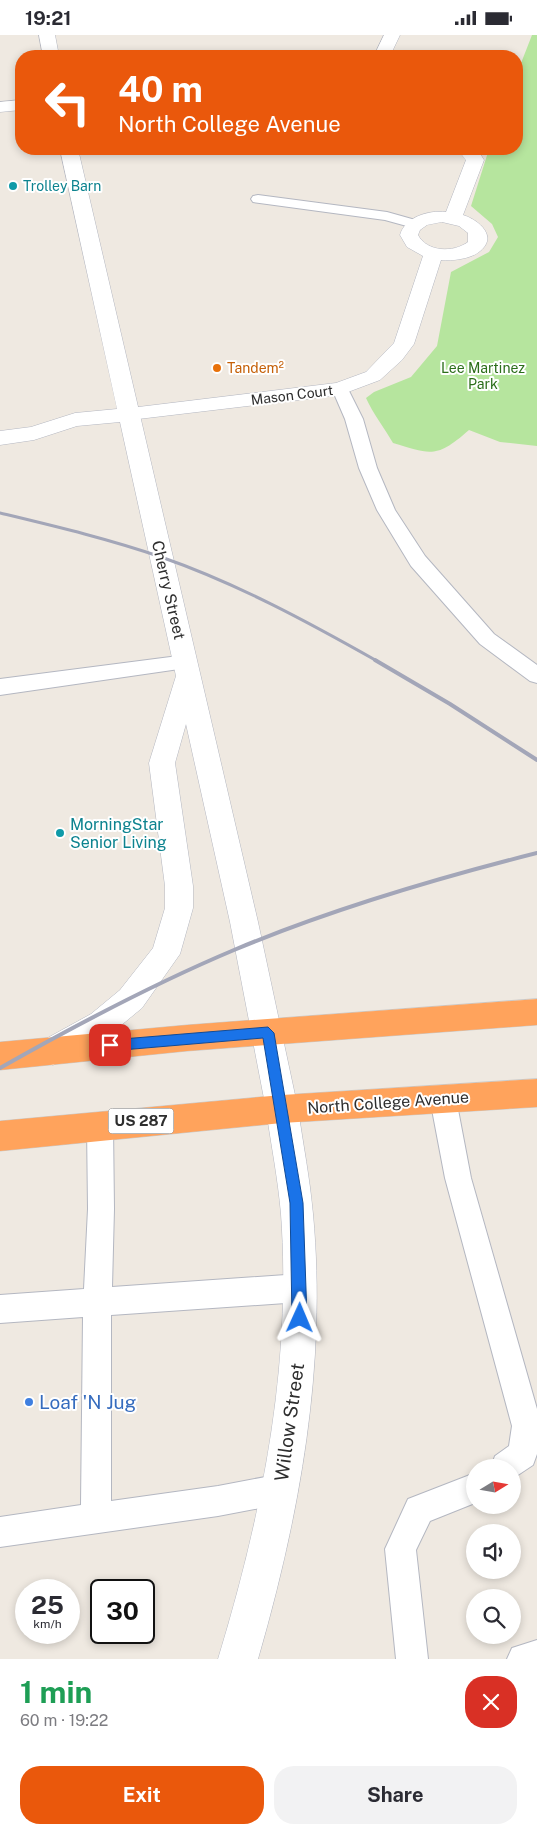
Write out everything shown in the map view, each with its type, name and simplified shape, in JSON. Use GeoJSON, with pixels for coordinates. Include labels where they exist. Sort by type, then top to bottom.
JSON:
{"type":"FeatureCollection","features":[{"type":"Feature","properties":{"kind":"highway"},"geometry":{"type":"LineString","coordinates":[[0,1055],[537,1012]]}},
{"type":"Feature","properties":{"kind":"highway","name":"North College Avenue"},"geometry":{"type":"LineString","coordinates":[[0,1136],[282,1109],[537,1093]]}},
{"type":"Feature","properties":{"kind":"street"},"geometry":{"type":"LineString","coordinates":[[47,35],[50,50]]}},
{"type":"Feature","properties":{"kind":"street"},"geometry":{"type":"LineString","coordinates":[[385,50],[392,35]]}},
{"type":"Feature","properties":{"kind":"street"},"geometry":{"type":"LineString","coordinates":[[0,107],[15,106]]}},
{"type":"Feature","properties":{"kind":"street","name":"Cherry Street"},"geometry":{"type":"LineString","coordinates":[[70,155],[268,1033]]}},
{"type":"Feature","properties":{"kind":"street"},"geometry":{"type":"LineString","coordinates":[[454,218],[475,160],[472,155]]}},
{"type":"Feature","properties":{"kind":"street"},"geometry":{"type":"LineString","coordinates":[[430,218],[454,218],[475,228],[479,234],[478,242],[473,248],[458,254],[433,254],[418,248],[408,237],[414,224],[430,218]]}},
{"type":"Feature","properties":{"kind":"street","name":"Mason Court"},"geometry":{"type":"LineString","coordinates":[[75,420],[340,389],[373,376],[396,356],[404,344],[433,254]]}},
{"type":"Feature","properties":{"kind":"street"},"geometry":{"type":"LineString","coordinates":[[0,420],[32,416],[75,420]]}},
{"type":"Feature","properties":{"kind":"street"},"geometry":{"type":"LineString","coordinates":[[0,439],[34,433],[75,420]]}},
{"type":"Feature","properties":{"kind":"street"},"geometry":{"type":"LineString","coordinates":[[53,1051],[102,1023],[131,999],[164,954],[174,929],[179,908],[179,886],[162,763],[187,668]]}},
{"type":"Feature","properties":{"kind":"street","name":"Willow Street"},"geometry":{"type":"LineString","coordinates":[[238,1659],[267,1557],[292,1417],[298,1359],[300,1288],[296,1203],[268,1033]]}},
{"type":"Feature","properties":{"kind":"lane"},"geometry":{"type":"LineString","coordinates":[[258,199],[387,217],[414,224]]}},
{"type":"Feature","properties":{"kind":"lane"},"geometry":{"type":"LineString","coordinates":[[340,389],[354,419],[368,468],[386,510],[418,561],[487,639],[537,676]]}},
{"type":"Feature","properties":{"kind":"lane"},"geometry":{"type":"LineString","coordinates":[[0,687],[187,668]]}},
{"type":"Feature","properties":{"kind":"lane"},"geometry":{"type":"LineString","coordinates":[[443,1099],[458,1178],[527,1426],[522,1453],[515,1459]]}},
{"type":"Feature","properties":{"kind":"lane"},"geometry":{"type":"LineString","coordinates":[[96,1517],[97,1304],[101,1209],[100,1126]]}},
{"type":"Feature","properties":{"kind":"lane"},"geometry":{"type":"LineString","coordinates":[[0,1309],[97,1304],[300,1288]]}},
{"type":"Feature","properties":{"kind":"lane"},"geometry":{"type":"LineString","coordinates":[[0,1532],[218,1501],[280,1489]]}},
{"type":"Feature","properties":{"kind":"lane"},"geometry":{"type":"LineString","coordinates":[[412,1659],[400,1549],[419,1510],[466,1492]]}},
{"type":"Feature","properties":{"kind":"lane"},"geometry":{"type":"LineString","coordinates":[[523,1659],[537,1656]]}},
{"type":"Feature","properties":{"kind":"green space","name":"Lee Martinez Park"},"geometry":{"type":"Polygon","coordinates":[[[532,35],[537,35],[537,446],[500,442],[469,430],[441,450],[426,452],[393,443],[366,398],[374,392],[411,377],[437,346],[451,272],[489,252],[498,237],[492,224],[471,206],[487,155],[523,155],[523,58],[532,35]]]}},
{"type":"Feature","properties":{"kind":"railway"},"geometry":{"type":"LineString","coordinates":[[0,513],[122,544],[189,567],[271,604],[377,661]]}},
{"type":"Feature","properties":{"kind":"railway"},"geometry":{"type":"LineString","coordinates":[[375,660],[450,704],[537,760]]}},
{"type":"Feature","properties":{"kind":"railway"},"geometry":{"type":"LineString","coordinates":[[0,1068],[144,991],[271,935],[384,896],[460,873],[537,853]]}},
{"type":"Feature","properties":{"kind":"place","name":"Trolley Barn"},"geometry":{"type":"Point","coordinates":[13,186]}},
{"type":"Feature","properties":{"kind":"place","name":"Tandem²"},"geometry":{"type":"Point","coordinates":[217,368]}},
{"type":"Feature","properties":{"kind":"place","name":"MorningStar Senior Living"},"geometry":{"type":"Point","coordinates":[60,833]}},
{"type":"Feature","properties":{"kind":"place","name":"Loaf 'N Jug"},"geometry":{"type":"Point","coordinates":[29,1402]}},
{"type":"Feature","properties":{"kind":"route"},"geometry":{"type":"LineString","coordinates":[[110,1045],[268,1033],[296,1203],[299,1231],[300,1318]]}}]}
